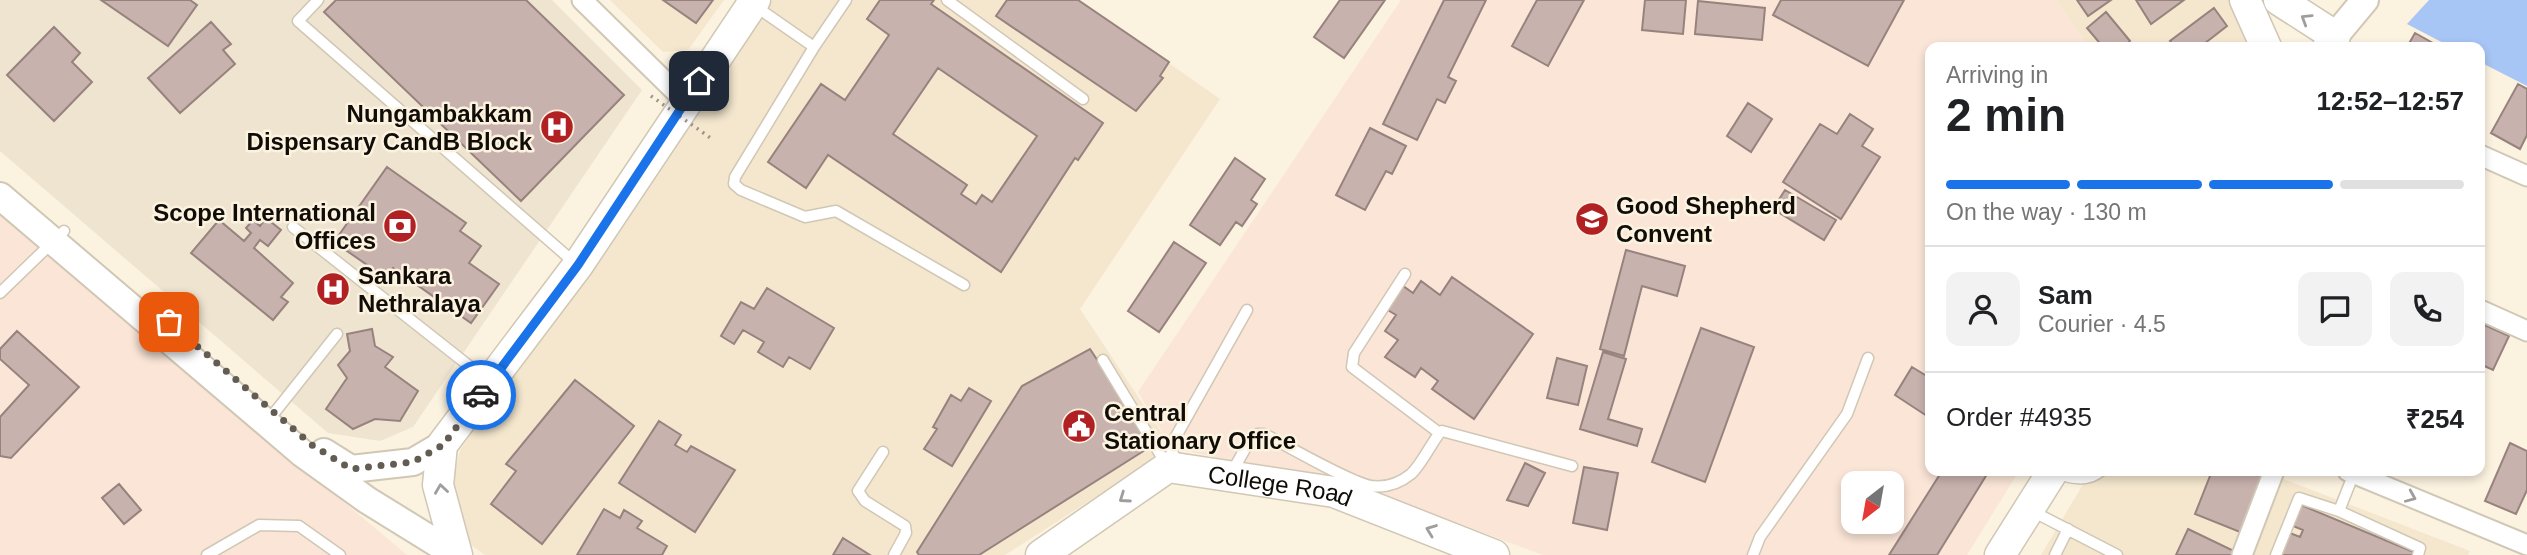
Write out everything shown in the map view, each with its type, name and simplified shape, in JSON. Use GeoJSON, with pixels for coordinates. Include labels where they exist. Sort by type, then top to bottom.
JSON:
{"type":"FeatureCollection","features":[{"type":"Feature","properties":{"kind":"main road"},"geometry":{"type":"LineString","coordinates":[[2245,0],[2264,42]]}},
{"type":"Feature","properties":{"kind":"main road"},"geometry":{"type":"LineString","coordinates":[[2279,0],[2332,42],[2365,0]]}},
{"type":"Feature","properties":{"kind":"main road"},"geometry":{"type":"LineString","coordinates":[[1,195],[59,237],[312,445],[351,469],[413,462],[443,445],[578,265],[753,2]]}},
{"type":"Feature","properties":{"kind":"main road"},"geometry":{"type":"LineString","coordinates":[[59,237],[303,454],[367,500],[456,555]]}},
{"type":"Feature","properties":{"kind":"main road"},"geometry":{"type":"LineString","coordinates":[[443,445],[438,485],[456,555]]}},
{"type":"Feature","properties":{"kind":"main road"},"geometry":{"type":"LineString","coordinates":[[1041,555],[1175,468]]}},
{"type":"Feature","properties":{"kind":"main road","name":"College Road"},"geometry":{"type":"LineString","coordinates":[[1175,468],[1334,492],[1494,555]]}},
{"type":"Feature","properties":{"kind":"main road"},"geometry":{"type":"LineString","coordinates":[[2000,555],[2041,515],[2051,476]]}},
{"type":"Feature","properties":{"kind":"street"},"geometry":{"type":"LineString","coordinates":[[582,0],[685,101]]}},
{"type":"Feature","properties":{"kind":"street"},"geometry":{"type":"LineString","coordinates":[[2485,158],[2527,176]]}},
{"type":"Feature","properties":{"kind":"street"},"geometry":{"type":"LineString","coordinates":[[2485,312],[2527,331]]}},
{"type":"Feature","properties":{"kind":"street"},"geometry":{"type":"LineString","coordinates":[[2242,555],[2272,476]]}},
{"type":"Feature","properties":{"kind":"street"},"geometry":{"type":"LineString","coordinates":[[2361,476],[2527,545]]}},
{"type":"Feature","properties":{"kind":"lane"},"geometry":{"type":"LineString","coordinates":[[318,0],[298,21],[578,265]]}},
{"type":"Feature","properties":{"kind":"lane"},"geometry":{"type":"LineString","coordinates":[[846,0],[814,47],[735,177],[734,184],[741,190],[805,217],[836,211],[964,285]]}},
{"type":"Feature","properties":{"kind":"lane"},"geometry":{"type":"LineString","coordinates":[[947,0],[1083,99]]}},
{"type":"Feature","properties":{"kind":"lane"},"geometry":{"type":"LineString","coordinates":[[753,2],[814,47]]}},
{"type":"Feature","properties":{"kind":"lane"},"geometry":{"type":"LineString","coordinates":[[293,227],[490,383]]}},
{"type":"Feature","properties":{"kind":"lane"},"geometry":{"type":"LineString","coordinates":[[0,293],[59,237]]}},
{"type":"Feature","properties":{"kind":"lane"},"geometry":{"type":"LineString","coordinates":[[1405,274],[1354,353],[1352,367],[1438,432],[1572,466]]}},
{"type":"Feature","properties":{"kind":"lane"},"geometry":{"type":"LineString","coordinates":[[1175,468],[1170,447],[1247,310]]}},
{"type":"Feature","properties":{"kind":"lane"},"geometry":{"type":"LineString","coordinates":[[275,412],[337,334]]}},
{"type":"Feature","properties":{"kind":"lane"},"geometry":{"type":"LineString","coordinates":[[1753,555],[1760,537],[1847,414],[1868,358]]}},
{"type":"Feature","properties":{"kind":"lane"},"geometry":{"type":"LineString","coordinates":[[1103,360],[1175,468]]}},
{"type":"Feature","properties":{"kind":"lane"},"geometry":{"type":"LineString","coordinates":[[1230,476],[1250,440],[1257,434],[1264,434],[1367,485],[1392,485],[1415,471],[1429,454],[1438,432]]}},
{"type":"Feature","properties":{"kind":"lane"},"geometry":{"type":"LineString","coordinates":[[883,452],[858,491],[865,501],[905,526],[906,533],[894,555]]}},
{"type":"Feature","properties":{"kind":"lane"},"geometry":{"type":"LineString","coordinates":[[2068,476],[2081,480],[2095,476]]}},
{"type":"Feature","properties":{"kind":"lane"},"geometry":{"type":"LineString","coordinates":[[2339,511],[2350,476]]}},
{"type":"Feature","properties":{"kind":"lane"},"geometry":{"type":"LineString","coordinates":[[2277,555],[2299,498],[2339,511],[2420,548],[2418,555]]}},
{"type":"Feature","properties":{"kind":"lane"},"geometry":{"type":"LineString","coordinates":[[2041,515],[2117,555]]}},
{"type":"Feature","properties":{"kind":"lane"},"geometry":{"type":"LineString","coordinates":[[207,555],[259,525],[299,526],[340,555]]}},
{"type":"Feature","properties":{"kind":"lane"},"geometry":{"type":"LineString","coordinates":[[2055,555],[2068,529]]}},
{"type":"Feature","properties":{"kind":"path"},"geometry":{"type":"LineString","coordinates":[[651,96],[712,139]]}},
{"type":"Feature","properties":{"kind":"shaded area","name":"Sankara Nethralaya"},"geometry":{"type":"Polygon","coordinates":[[[0,0],[552,0],[642,90],[413,427],[380,441],[328,433],[0,151],[0,0]]]}},
{"type":"Feature","properties":{"kind":"shaded area"},"geometry":{"type":"Polygon","coordinates":[[[610,0],[724,0],[688,50],[663,52],[610,0]]]}},
{"type":"Feature","properties":{"kind":"shaded area"},"geometry":{"type":"Polygon","coordinates":[[[772,0],[1079,0],[1220,99],[1080,309],[1172,448],[1005,555],[485,555],[458,536],[449,498],[460,450],[772,0]]]}},
{"type":"Feature","properties":{"kind":"shaded area","name":"Good Shepherd Convent"},"geometry":{"type":"Polygon","coordinates":[[[1401,0],[2056,0],[2085,42],[1925,42],[1925,476],[2016,476],[1967,555],[1543,555],[1371,491],[1172,448],[1138,392],[1401,0]]]}},
{"type":"Feature","properties":{"kind":"shaded area"},"geometry":{"type":"Polygon","coordinates":[[[2056,0],[2229,0],[2246,42],[2085,42],[2056,0]]]}},
{"type":"Feature","properties":{"kind":"shaded area"},"geometry":{"type":"Polygon","coordinates":[[[0,214],[407,555],[0,555],[0,214]]]}},
{"type":"Feature","properties":{"kind":"shaded area"},"geometry":{"type":"Polygon","coordinates":[[[2088,476],[2276,476],[2470,551],[2468,555],[2041,555],[2088,476]]]}},
{"type":"Feature","properties":{"kind":"water"},"geometry":{"type":"Polygon","coordinates":[[[2429,0],[2527,0],[2527,86],[2485,65],[2485,42],[2441,42],[2407,24],[2429,0]]]}},
{"type":"Feature","properties":{"kind":"building"},"geometry":{"type":"Polygon","coordinates":[[[101,0],[190,0],[197,5],[168,46],[101,0]]]}},
{"type":"Feature","properties":{"kind":"building"},"geometry":{"type":"Polygon","coordinates":[[[336,0],[526,0],[624,95],[521,201],[324,12],[336,0]]]}},
{"type":"Feature","properties":{"kind":"building"},"geometry":{"type":"Polygon","coordinates":[[[663,0],[713,0],[696,23],[663,0]]]}},
{"type":"Feature","properties":{"kind":"building"},"geometry":{"type":"Polygon","coordinates":[[[880,0],[934,0],[931,4],[1103,123],[1078,160],[1075,158],[1001,272],[828,155],[806,188],[768,162],[821,84],[845,100],[889,35],[867,19],[880,0]],[[938,68],[893,134],[967,185],[961,194],[976,204],[982,195],[992,202],[1037,136],[938,68]]]}},
{"type":"Feature","properties":{"kind":"building"},"geometry":{"type":"Polygon","coordinates":[[[1007,0],[1078,0],[1169,62],[1160,76],[1163,78],[1136,111],[996,16],[1007,0]]]}},
{"type":"Feature","properties":{"kind":"building"},"geometry":{"type":"Polygon","coordinates":[[[1340,0],[1385,0],[1344,58],[1314,37],[1340,0]]]}},
{"type":"Feature","properties":{"kind":"building"},"geometry":{"type":"Polygon","coordinates":[[[1444,0],[1486,0],[1448,77],[1456,81],[1445,103],[1437,99],[1417,140],[1383,124],[1444,0]]]}},
{"type":"Feature","properties":{"kind":"building"},"geometry":{"type":"Polygon","coordinates":[[[1537,0],[1584,0],[1548,66],[1512,46],[1537,0]]]}},
{"type":"Feature","properties":{"kind":"building"},"geometry":{"type":"Polygon","coordinates":[[[1645,0],[1686,0],[1683,34],[1642,30],[1645,0]]]}},
{"type":"Feature","properties":{"kind":"building"},"geometry":{"type":"Polygon","coordinates":[[[1781,0],[1904,0],[1868,66],[1773,15],[1781,0]]]}},
{"type":"Feature","properties":{"kind":"building"},"geometry":{"type":"Polygon","coordinates":[[[2077,0],[2111,0],[2088,16],[2077,0]]]}},
{"type":"Feature","properties":{"kind":"building"},"geometry":{"type":"Polygon","coordinates":[[[2136,0],[2184,0],[2151,24],[2136,0]]]}},
{"type":"Feature","properties":{"kind":"building"},"geometry":{"type":"Polygon","coordinates":[[[1698,1],[1765,8],[1762,40],[1695,34],[1698,1]]]}},
{"type":"Feature","properties":{"kind":"building"},"geometry":{"type":"Polygon","coordinates":[[[2214,8],[2227,26],[2206,42],[2170,41],[2214,8]]]}},
{"type":"Feature","properties":{"kind":"building"},"geometry":{"type":"Polygon","coordinates":[[[2106,12],[2130,41],[2099,42],[2087,28],[2106,12]]]}},
{"type":"Feature","properties":{"kind":"building"},"geometry":{"type":"Polygon","coordinates":[[[211,22],[231,44],[223,50],[235,64],[180,113],[148,78],[211,22]]]}},
{"type":"Feature","properties":{"kind":"building"},"geometry":{"type":"Polygon","coordinates":[[[54,27],[80,53],[72,62],[92,82],[54,121],[7,75],[54,27]]]}},
{"type":"Feature","properties":{"kind":"building"},"geometry":{"type":"Polygon","coordinates":[[[2415,33],[2431,42],[2410,42],[2415,33]]]}},
{"type":"Feature","properties":{"kind":"building"},"geometry":{"type":"Polygon","coordinates":[[[2518,84],[2527,89],[2527,135],[2520,149],[2491,133],[2518,84]]]}},
{"type":"Feature","properties":{"kind":"building"},"geometry":{"type":"Polygon","coordinates":[[[1748,103],[1772,119],[1751,152],[1727,136],[1748,103]]]}},
{"type":"Feature","properties":{"kind":"building"},"geometry":{"type":"Polygon","coordinates":[[[1850,114],[1873,129],[1862,146],[1880,157],[1841,219],[1783,182],[1820,124],[1837,134],[1850,114]]]}},
{"type":"Feature","properties":{"kind":"building"},"geometry":{"type":"Polygon","coordinates":[[[1370,128],[1406,146],[1392,174],[1386,171],[1365,210],[1336,195],[1370,128]]]}},
{"type":"Feature","properties":{"kind":"building"},"geometry":{"type":"Polygon","coordinates":[[[1235,158],[1265,179],[1251,200],[1257,204],[1242,226],[1236,222],[1220,245],[1190,225],[1235,158]]]}},
{"type":"Feature","properties":{"kind":"building"},"geometry":{"type":"Polygon","coordinates":[[[387,167],[466,223],[460,231],[481,246],[469,263],[499,284],[471,323],[393,268],[386,278],[334,242],[387,167]]]}},
{"type":"Feature","properties":{"kind":"building"},"geometry":{"type":"Polygon","coordinates":[[[1785,190],[1836,220],[1824,240],[1773,209],[1785,190]]]}},
{"type":"Feature","properties":{"kind":"building"},"geometry":{"type":"Polygon","coordinates":[[[266,218],[281,230],[268,246],[260,240],[254,248],[293,283],[281,297],[288,302],[273,320],[191,253],[219,220],[244,241],[251,233],[246,228],[253,220],[260,226],[266,218]]]}},
{"type":"Feature","properties":{"kind":"building"},"geometry":{"type":"Polygon","coordinates":[[[1174,242],[1206,263],[1159,332],[1128,311],[1174,242]]]}},
{"type":"Feature","properties":{"kind":"building"},"geometry":{"type":"Polygon","coordinates":[[[1626,250],[1685,266],[1677,296],[1642,286],[1624,356],[1600,349],[1626,250]]]}},
{"type":"Feature","properties":{"kind":"building"},"geometry":{"type":"Polygon","coordinates":[[[1452,277],[1533,334],[1474,419],[1432,389],[1438,381],[1421,368],[1415,377],[1385,357],[1398,340],[1385,331],[1396,315],[1386,309],[1403,286],[1413,293],[1421,281],[1440,295],[1452,277]]]}},
{"type":"Feature","properties":{"kind":"building"},"geometry":{"type":"Polygon","coordinates":[[[767,288],[834,328],[810,369],[789,357],[783,367],[758,352],[764,342],[743,330],[734,344],[721,336],[741,302],[754,309],[767,288]]]}},
{"type":"Feature","properties":{"kind":"building"},"geometry":{"type":"Polygon","coordinates":[[[2485,325],[2509,336],[2493,370],[2485,366],[2485,325]]]}},
{"type":"Feature","properties":{"kind":"building"},"geometry":{"type":"Polygon","coordinates":[[[1701,328],[1754,347],[1705,482],[1652,462],[1701,328]]]}},
{"type":"Feature","properties":{"kind":"building"},"geometry":{"type":"Polygon","coordinates":[[[372,329],[375,346],[393,357],[385,367],[418,391],[400,421],[375,419],[353,429],[326,409],[347,378],[338,365],[350,351],[347,334],[372,329]]]}},
{"type":"Feature","properties":{"kind":"building"},"geometry":{"type":"Polygon","coordinates":[[[17,331],[79,387],[11,458],[0,456],[0,417],[29,385],[0,359],[0,349],[17,331]]]}},
{"type":"Feature","properties":{"kind":"building"},"geometry":{"type":"Polygon","coordinates":[[[1090,349],[1153,445],[979,555],[919,555],[917,552],[1022,386],[1090,349]]]}},
{"type":"Feature","properties":{"kind":"building"},"geometry":{"type":"Polygon","coordinates":[[[1603,352],[1626,359],[1608,419],[1642,429],[1637,446],[1580,429],[1603,352]]]}},
{"type":"Feature","properties":{"kind":"building"},"geometry":{"type":"Polygon","coordinates":[[[1557,358],[1587,366],[1578,405],[1547,398],[1557,358]]]}},
{"type":"Feature","properties":{"kind":"building"},"geometry":{"type":"Polygon","coordinates":[[[1912,367],[1925,375],[1925,415],[1895,395],[1912,367]]]}},
{"type":"Feature","properties":{"kind":"building"},"geometry":{"type":"Polygon","coordinates":[[[575,380],[634,426],[542,544],[491,504],[516,471],[506,464],[575,380]]]}},
{"type":"Feature","properties":{"kind":"building"},"geometry":{"type":"Polygon","coordinates":[[[969,388],[991,401],[952,466],[924,449],[937,429],[933,427],[951,395],[961,401],[969,388]]]}},
{"type":"Feature","properties":{"kind":"building"},"geometry":{"type":"Polygon","coordinates":[[[659,421],[681,435],[675,445],[687,452],[691,446],[735,470],[695,532],[619,483],[659,421]]]}},
{"type":"Feature","properties":{"kind":"building"},"geometry":{"type":"Polygon","coordinates":[[[2510,443],[2527,451],[2527,490],[2516,514],[2485,501],[2510,443]]]}},
{"type":"Feature","properties":{"kind":"building"},"geometry":{"type":"Polygon","coordinates":[[[1525,463],[1545,473],[1528,506],[1507,500],[1525,463]]]}},
{"type":"Feature","properties":{"kind":"building"},"geometry":{"type":"Polygon","coordinates":[[[1584,467],[1618,473],[1607,530],[1573,523],[1584,467]]]}},
{"type":"Feature","properties":{"kind":"building"},"geometry":{"type":"Polygon","coordinates":[[[1939,476],[1986,476],[1937,555],[1889,555],[1939,476]]]}},
{"type":"Feature","properties":{"kind":"building"},"geometry":{"type":"Polygon","coordinates":[[[2210,476],[2269,476],[2245,534],[2195,514],[2210,476]]]}},
{"type":"Feature","properties":{"kind":"building"},"geometry":{"type":"Polygon","coordinates":[[[119,484],[141,510],[124,524],[102,498],[119,484]]]}},
{"type":"Feature","properties":{"kind":"building"},"geometry":{"type":"Polygon","coordinates":[[[2301,505],[2416,553],[2281,555],[2290,533],[2300,537],[2303,530],[2293,526],[2301,505]]]}},
{"type":"Feature","properties":{"kind":"building"},"geometry":{"type":"Polygon","coordinates":[[[604,509],[620,518],[624,510],[642,521],[637,528],[667,546],[662,555],[577,555],[604,509]]]}},
{"type":"Feature","properties":{"kind":"building"},"geometry":{"type":"Polygon","coordinates":[[[2188,529],[2236,552],[2235,555],[2176,555],[2188,529]]]}},
{"type":"Feature","properties":{"kind":"building"},"geometry":{"type":"Polygon","coordinates":[[[843,538],[870,555],[833,555],[843,538]]]}},
{"type":"Feature","properties":{"kind":"way so far"},"geometry":{"type":"LineString","coordinates":[[169,322],[312,445],[351,469],[413,462],[443,445],[481,395]]}},
{"type":"Feature","properties":{"kind":"place","name":"Nungambakkam Dispensary CandB Block"},"geometry":{"type":"Point","coordinates":[557,127]}},
{"type":"Feature","properties":{"kind":"place","name":"Good Shepherd Convent"},"geometry":{"type":"Point","coordinates":[1592,219]}},
{"type":"Feature","properties":{"kind":"place","name":"Scope International Offices"},"geometry":{"type":"Point","coordinates":[400,226]}},
{"type":"Feature","properties":{"kind":"place","name":"Sankara Nethralaya"},"geometry":{"type":"Point","coordinates":[333,289]}},
{"type":"Feature","properties":{"kind":"place","name":"Central Stationary Office"},"geometry":{"type":"Point","coordinates":[1079,426]}},
{"type":"Feature","properties":{"kind":"route"},"geometry":{"type":"LineString","coordinates":[[481,395],[578,265],[699,81]]}}]}
